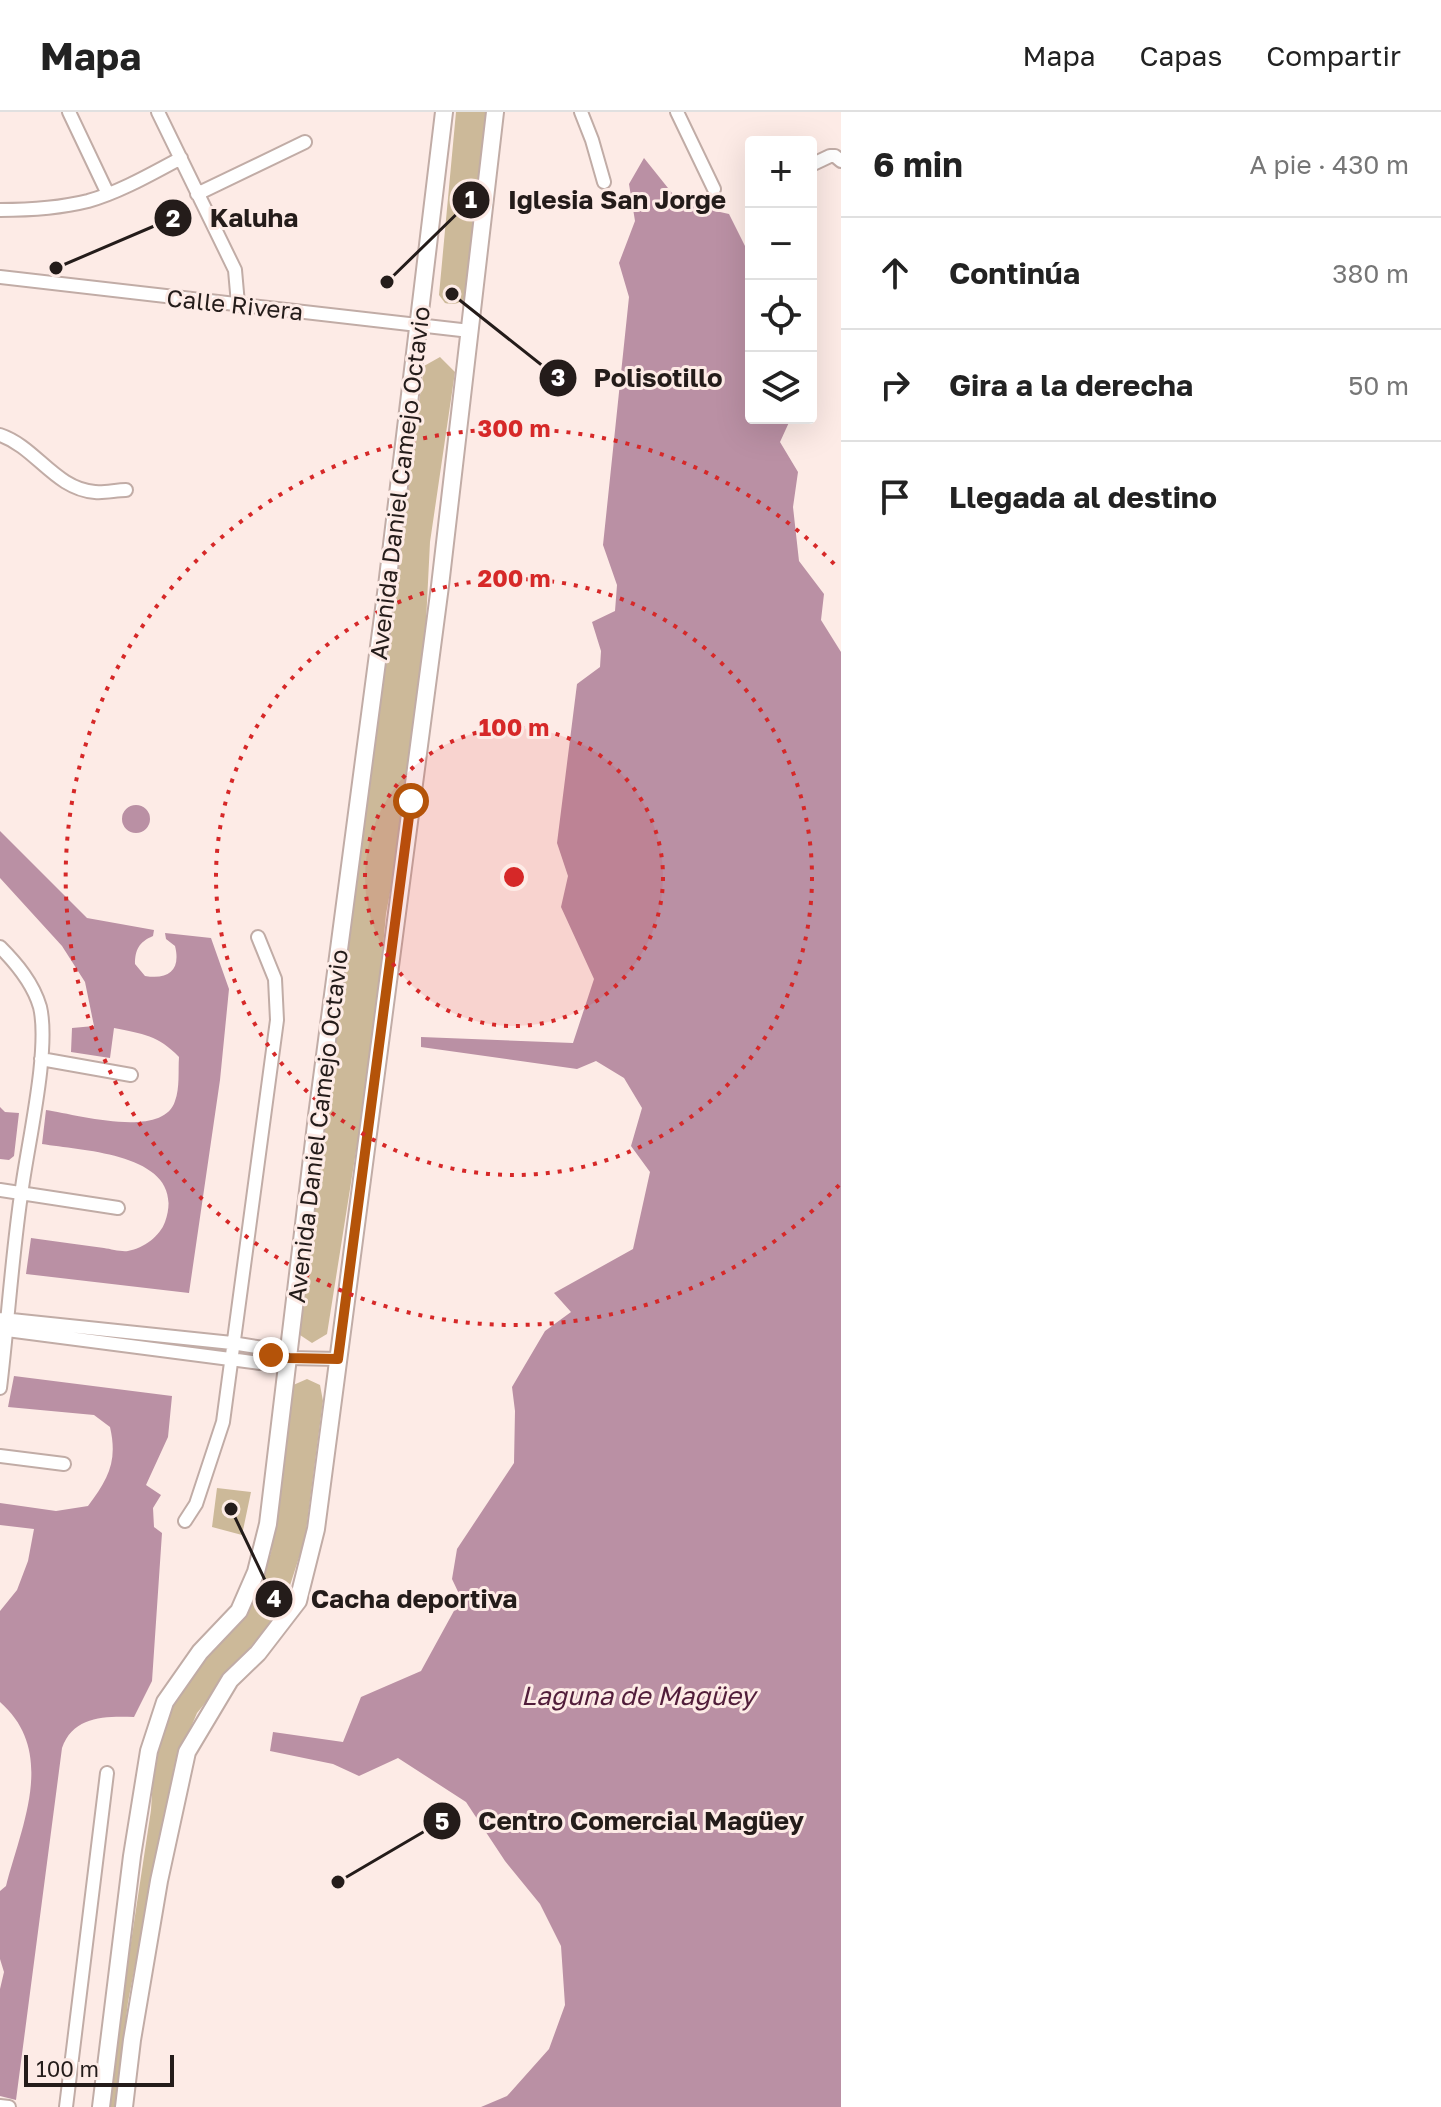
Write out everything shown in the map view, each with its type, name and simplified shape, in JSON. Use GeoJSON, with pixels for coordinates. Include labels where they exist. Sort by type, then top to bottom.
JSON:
{"type":"FeatureCollection","features":[{"type":"Feature","properties":{"kind":"main road","name":"Avenida Daniel Camejo Octavio"},"geometry":{"type":"LineString","coordinates":[[101,2107],[132,1856],[149,1751],[165,1702],[200,1652],[239,1611],[256,1572],[268,1524],[444,112]]}},
{"type":"Feature","properties":{"kind":"main road","name":"Avenida Daniel Camejo Octavio"},"geometry":{"type":"LineString","coordinates":[[124,2107],[159,1881],[187,1752],[230,1680],[258,1653],[298,1601],[316,1529],[440,586],[495,112]]}},
{"type":"Feature","properties":{"kind":"street"},"geometry":{"type":"LineString","coordinates":[[69,112],[107,192]]}},
{"type":"Feature","properties":{"kind":"street"},"geometry":{"type":"LineString","coordinates":[[158,112],[235,270],[238,304]]}},
{"type":"Feature","properties":{"kind":"street"},"geometry":{"type":"LineString","coordinates":[[581,112],[604,182]]}},
{"type":"Feature","properties":{"kind":"street"},"geometry":{"type":"LineString","coordinates":[[683,114],[714,189]]}},
{"type":"Feature","properties":{"kind":"street"},"geometry":{"type":"LineString","coordinates":[[197,194],[305,142]]}},
{"type":"Feature","properties":{"kind":"street"},"geometry":{"type":"LineString","coordinates":[[817,162],[830,156],[841,161]]}},
{"type":"Feature","properties":{"kind":"street"},"geometry":{"type":"LineString","coordinates":[[0,210],[70,205],[93,200],[181,158]]}},
{"type":"Feature","properties":{"kind":"street","name":"Calle Rivera"},"geometry":{"type":"LineString","coordinates":[[0,277],[470,331]]}},
{"type":"Feature","properties":{"kind":"street"},"geometry":{"type":"LineString","coordinates":[[0,435],[16,442],[64,482],[93,492],[126,490]]}},
{"type":"Feature","properties":{"kind":"street"},"geometry":{"type":"LineString","coordinates":[[185,1521],[196,1504],[223,1422],[277,1020],[275,979],[258,937]]}},
{"type":"Feature","properties":{"kind":"street"},"geometry":{"type":"LineString","coordinates":[[0,947],[22,970],[40,1007],[42,1023],[41,1059],[4,1323],[0,1388]]}},
{"type":"Feature","properties":{"kind":"street"},"geometry":{"type":"LineString","coordinates":[[41,1059],[131,1075]]}},
{"type":"Feature","properties":{"kind":"street"},"geometry":{"type":"LineString","coordinates":[[0,1190],[118,1208]]}},
{"type":"Feature","properties":{"kind":"street"},"geometry":{"type":"LineString","coordinates":[[4,1323],[260,1363],[271,1355]]}},
{"type":"Feature","properties":{"kind":"street"},"geometry":{"type":"LineString","coordinates":[[4,1323],[232,1343],[263,1348],[271,1355],[289,1358],[338,1359]]}},
{"type":"Feature","properties":{"kind":"street"},"geometry":{"type":"LineString","coordinates":[[0,1456],[64,1464]]}},
{"type":"Feature","properties":{"kind":"street"},"geometry":{"type":"LineString","coordinates":[[66,2107],[107,1773]]}},
{"type":"Feature","properties":{"kind":"street"},"geometry":{"type":"LineString","coordinates":[[0,2106],[9,2107]]}},
{"type":"Feature","properties":{"kind":"shaded area"},"geometry":{"type":"Polygon","coordinates":[[[456,112],[489,112],[466,297],[452,304],[445,303],[439,295],[456,112]]]}},
{"type":"Feature","properties":{"kind":"shaded area"},"geometry":{"type":"Polygon","coordinates":[[[440,357],[455,372],[430,542],[426,622],[404,818],[386,914],[367,1082],[327,1334],[312,1343],[300,1335],[328,1071],[424,366],[440,357]]]}},
{"type":"Feature","properties":{"kind":"shaded area"},"geometry":{"type":"Polygon","coordinates":[[[307,1379],[320,1385],[323,1401],[305,1539],[283,1607],[197,1713],[174,1767],[128,2002],[116,2107],[110,2107],[120,2015],[151,1810],[154,1761],[167,1713],[206,1658],[248,1607],[271,1553],[291,1386],[307,1379]]]}},
{"type":"Feature","properties":{"kind":"shaded area"},"geometry":{"type":"Polygon","coordinates":[[[217,1488],[251,1492],[242,1535],[212,1527],[217,1488]]]}},
{"type":"Feature","properties":{"kind":"water","name":"Laguna de Magüey"},"geometry":{"type":"Polygon","coordinates":[[[644,158],[680,203],[729,214],[745,246],[745,424],[788,424],[780,442],[798,472],[793,507],[799,561],[824,594],[821,620],[841,652],[841,2107],[481,2107],[507,2096],[549,2049],[565,2005],[561,1946],[540,1904],[505,1861],[466,1802],[398,1758],[359,1776],[333,1764],[270,1751],[273,1732],[343,1742],[361,1697],[421,1671],[461,1598],[452,1579],[457,1549],[514,1463],[512,1387],[545,1331],[571,1312],[554,1293],[633,1249],[650,1172],[631,1146],[642,1108],[624,1078],[596,1061],[577,1069],[421,1047],[421,1037],[573,1043],[594,979],[561,907],[568,876],[557,843],[577,684],[600,667],[601,651],[592,622],[615,611],[617,585],[603,545],[629,297],[619,263],[635,221],[629,184],[644,158]]]}},
{"type":"Feature","properties":{"kind":"water"},"geometry":{"type":"Polygon","coordinates":[[[136,805],[146,809],[150,819],[146,829],[136,833],[126,829],[122,819],[126,809],[136,805]]]}},
{"type":"Feature","properties":{"kind":"water"},"geometry":{"type":"Polygon","coordinates":[[[0,831],[87,918],[154,930],[153,936],[141,944],[136,955],[135,964],[145,976],[167,975],[174,967],[175,946],[166,939],[165,933],[211,938],[229,989],[220,1080],[189,1293],[26,1274],[31,1238],[125,1251],[145,1244],[159,1232],[165,1222],[168,1199],[162,1182],[148,1169],[106,1154],[42,1144],[46,1110],[117,1122],[154,1119],[167,1113],[177,1096],[179,1057],[157,1040],[114,1028],[110,1058],[71,1052],[72,1028],[94,1026],[85,982],[62,946],[0,878],[0,831]]]}},
{"type":"Feature","properties":{"kind":"water"},"geometry":{"type":"Polygon","coordinates":[[[0,1107],[5,1112],[19,1113],[14,1156],[9,1160],[0,1159],[0,1107]]]}},
{"type":"Feature","properties":{"kind":"water"},"geometry":{"type":"Polygon","coordinates":[[[14,1376],[172,1396],[168,1437],[146,1485],[161,1495],[153,1508],[154,1527],[162,1533],[152,1681],[134,1717],[91,1720],[74,1730],[62,1748],[16,2100],[0,2096],[0,1989],[4,1972],[0,1959],[0,1891],[6,1886],[26,1814],[31,1766],[27,1743],[17,1722],[0,1702],[0,1611],[17,1590],[28,1561],[34,1529],[0,1525],[0,1503],[56,1511],[88,1506],[110,1470],[113,1450],[110,1427],[94,1415],[8,1407],[14,1376]]]}},
{"type":"Feature","properties":{"kind":"place","name":"Kaluha"},"geometry":{"type":"Point","coordinates":[56,268]}},
{"type":"Feature","properties":{"kind":"place","name":"Iglesia San Jorge"},"geometry":{"type":"Point","coordinates":[387,282]}},
{"type":"Feature","properties":{"kind":"place","name":"Polisotillo"},"geometry":{"type":"Point","coordinates":[452,294]}},
{"type":"Feature","properties":{"kind":"place","name":"Cacha deportiva"},"geometry":{"type":"Point","coordinates":[231,1509]}},
{"type":"Feature","properties":{"kind":"place","name":"Centro Comercial Magüey"},"geometry":{"type":"Point","coordinates":[338,1882]}},
{"type":"Feature","properties":{"kind":"route"},"geometry":{"type":"LineString","coordinates":[[271,1355],[338,1359],[411,801]]}}]}
